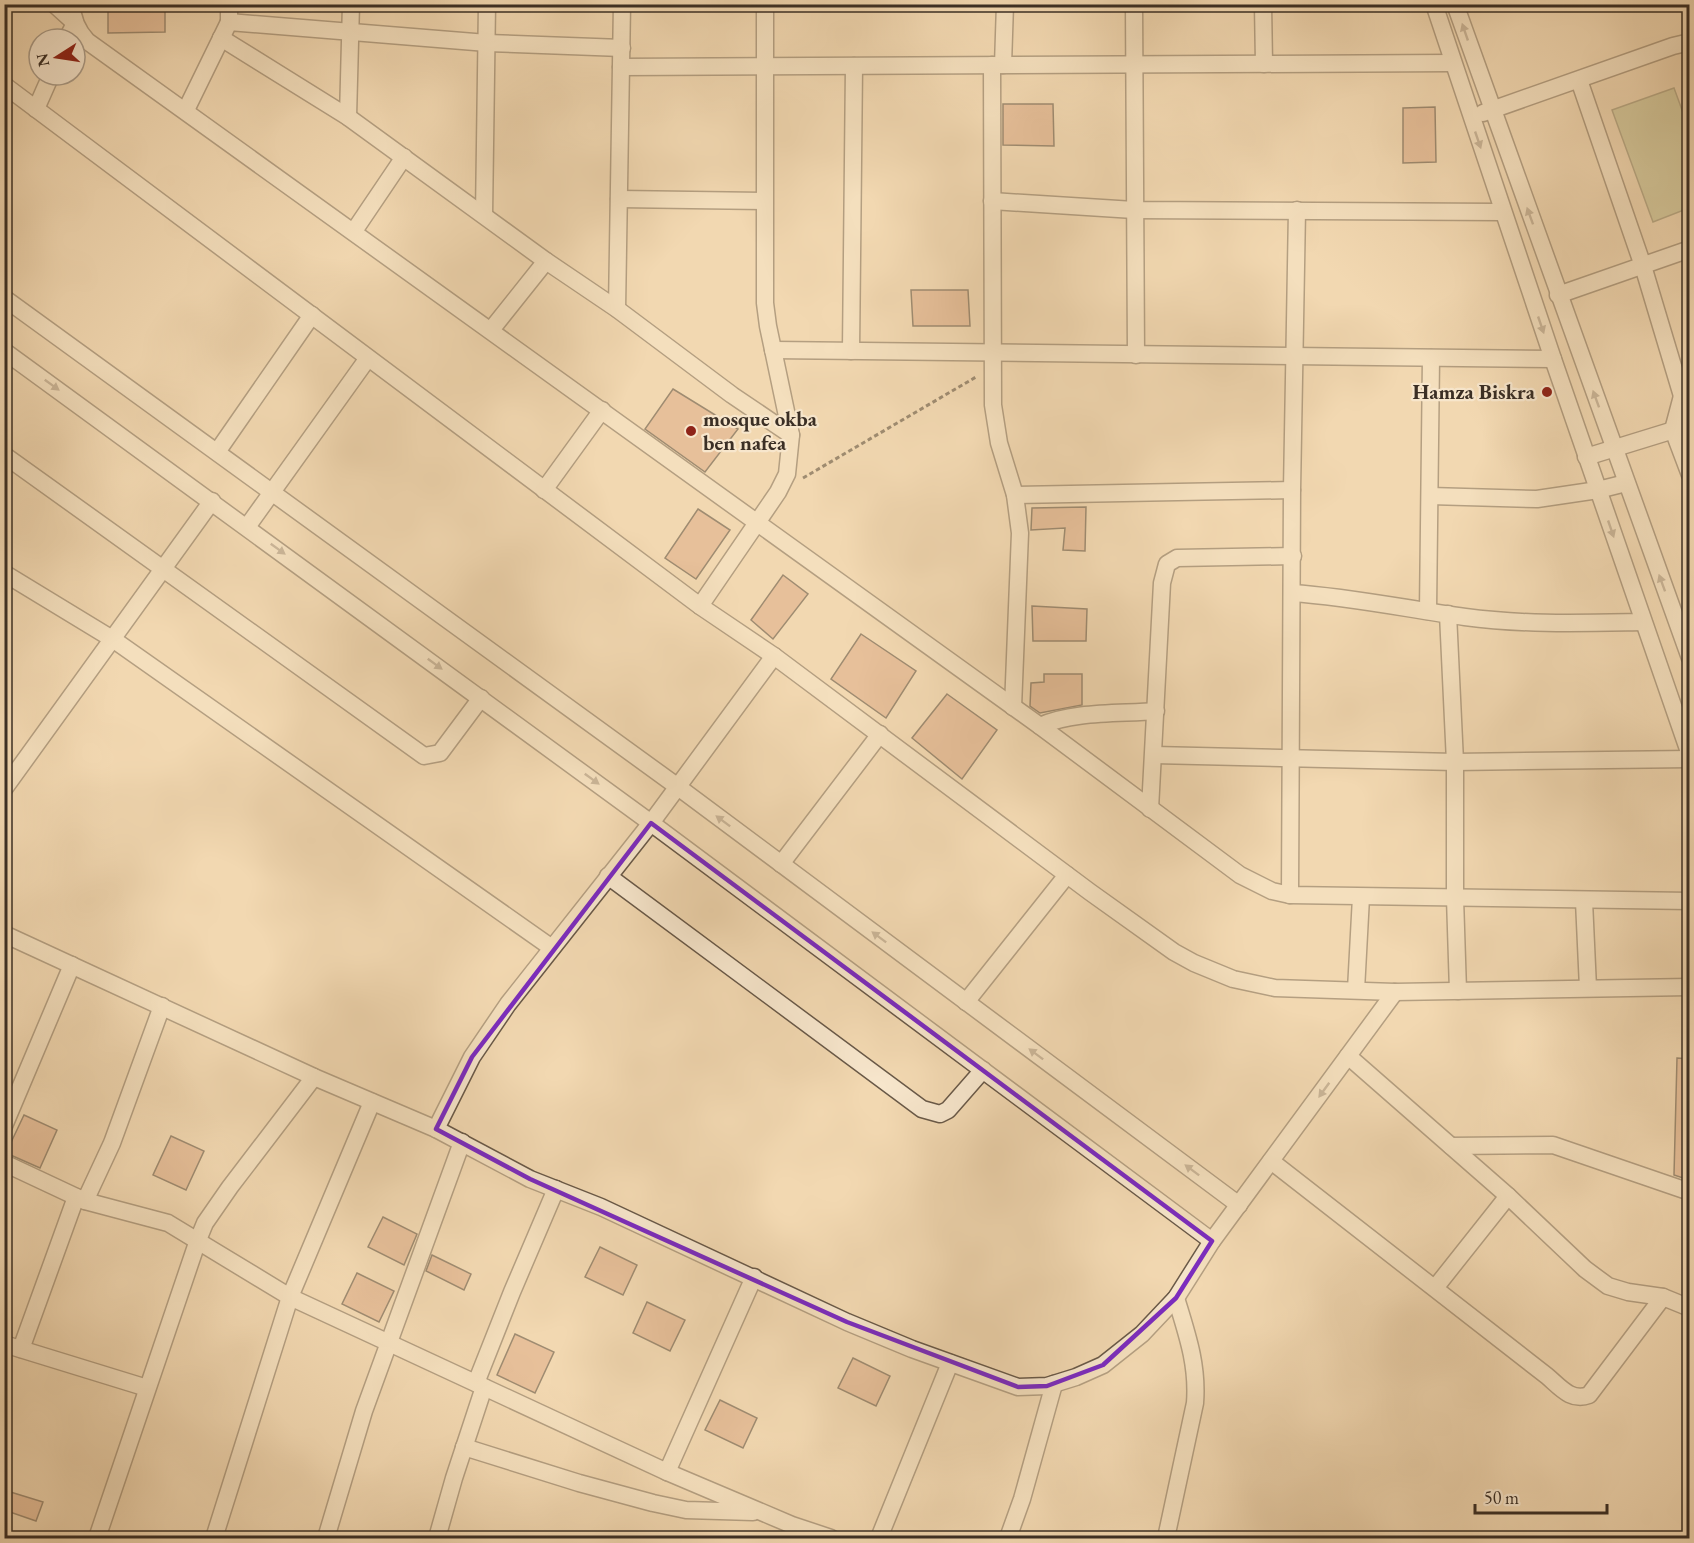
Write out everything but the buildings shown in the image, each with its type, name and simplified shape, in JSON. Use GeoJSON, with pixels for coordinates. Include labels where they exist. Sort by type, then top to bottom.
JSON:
{"type":"FeatureCollection","features":[{"type":"Feature","properties":{"kind":"street"},"geometry":{"type":"LineString","coordinates":[[54,4],[75,23],[87,41],[1040,726],[1240,875],[1272,891],[1290,895],[1689,901]]}},
{"type":"Feature","properties":{"kind":"street"},"geometry":{"type":"LineString","coordinates":[[72,4],[75,23],[73,27]]}},
{"type":"Feature","properties":{"kind":"street"},"geometry":{"type":"LineString","coordinates":[[186,110],[229,22],[229,4]]}},
{"type":"Feature","properties":{"kind":"street"},"geometry":{"type":"LineString","coordinates":[[348,117],[351,4]]}},
{"type":"Feature","properties":{"kind":"street"},"geometry":{"type":"LineString","coordinates":[[484,215],[488,4]]}},
{"type":"Feature","properties":{"kind":"street"},"geometry":{"type":"LineString","coordinates":[[617,309],[622,4]]}},
{"type":"Feature","properties":{"kind":"street"},"geometry":{"type":"LineString","coordinates":[[700,606],[759,523],[787,474],[791,435],[765,303],[765,4]]}},
{"type":"Feature","properties":{"kind":"street"},"geometry":{"type":"LineString","coordinates":[[1005,4],[998,65],[992,201],[993,405],[995,425],[1016,495],[1020,533],[1013,707]]}},
{"type":"Feature","properties":{"kind":"street"},"geometry":{"type":"LineString","coordinates":[[1134,4],[1136,355]]}},
{"type":"Feature","properties":{"kind":"street"},"geometry":{"type":"LineString","coordinates":[[1263,4],[1264,64]]}},
{"type":"Feature","properties":{"kind":"street"},"geometry":{"type":"LineString","coordinates":[[1434,4],[1502,212],[1689,755]]}},
{"type":"Feature","properties":{"kind":"street"},"geometry":{"type":"LineString","coordinates":[[1455,4],[1689,658]]}},
{"type":"Feature","properties":{"kind":"street"},"geometry":{"type":"LineString","coordinates":[[229,22],[487,43],[622,48]]}},
{"type":"Feature","properties":{"kind":"street"},"geometry":{"type":"LineString","coordinates":[[221,38],[348,117],[546,261],[617,309],[732,395],[791,435]]}},
{"type":"Feature","properties":{"kind":"street"},"geometry":{"type":"LineString","coordinates":[[1470,117],[1689,42]]}},
{"type":"Feature","properties":{"kind":"street"},"geometry":{"type":"LineString","coordinates":[[621,68],[1453,63]]}},
{"type":"Feature","properties":{"kind":"street"},"geometry":{"type":"LineString","coordinates":[[851,351],[854,66]]}},
{"type":"Feature","properties":{"kind":"street"},"geometry":{"type":"LineString","coordinates":[[1579,80],[1686,400],[1681,428],[1689,475]]}},
{"type":"Feature","properties":{"kind":"street"},"geometry":{"type":"LineString","coordinates":[[4,85],[700,606],[774,656],[1067,875],[1174,952],[1194,963],[1233,979],[1275,988],[1395,992],[1689,987]]}},
{"type":"Feature","properties":{"kind":"street"},"geometry":{"type":"LineString","coordinates":[[36,109],[46,87]]}},
{"type":"Feature","properties":{"kind":"street"},"geometry":{"type":"LineString","coordinates":[[354,231],[404,157]]}},
{"type":"Feature","properties":{"kind":"street"},"geometry":{"type":"LineString","coordinates":[[619,199],[764,201]]}},
{"type":"Feature","properties":{"kind":"street"},"geometry":{"type":"LineString","coordinates":[[992,201],[1134,210],[1502,212]]}},
{"type":"Feature","properties":{"kind":"street"},"geometry":{"type":"LineString","coordinates":[[1290,895],[1292,490],[1297,210]]}},
{"type":"Feature","properties":{"kind":"street"},"geometry":{"type":"LineString","coordinates":[[1558,295],[1689,249]]}},
{"type":"Feature","properties":{"kind":"street"},"geometry":{"type":"LineString","coordinates":[[491,330],[546,261]]}},
{"type":"Feature","properties":{"kind":"street"},"geometry":{"type":"LineString","coordinates":[[4,298],[678,787],[1239,1205]]}},
{"type":"Feature","properties":{"kind":"street"},"geometry":{"type":"LineString","coordinates":[[217,452],[312,315]]}},
{"type":"Feature","properties":{"kind":"street"},"geometry":{"type":"LineString","coordinates":[[773,350],[851,351],[993,360],[1136,355],[1552,359]]}},
{"type":"Feature","properties":{"kind":"street"},"geometry":{"type":"LineString","coordinates":[[4,351],[482,698],[1212,1241]]}},
{"type":"Feature","properties":{"kind":"street"},"geometry":{"type":"LineString","coordinates":[[247,527],[368,358]]}},
{"type":"Feature","properties":{"kind":"street"},"geometry":{"type":"LineString","coordinates":[[1428,611],[1431,358]]}},
{"type":"Feature","properties":{"kind":"street"},"geometry":{"type":"LineString","coordinates":[[544,490],[602,410]]}},
{"type":"Feature","properties":{"kind":"street"},"geometry":{"type":"LineString","coordinates":[[1586,457],[1681,428]]}},
{"type":"Feature","properties":{"kind":"street"},"geometry":{"type":"LineString","coordinates":[[4,455],[424,756],[440,753],[482,698]]}},
{"type":"Feature","properties":{"kind":"street"},"geometry":{"type":"LineString","coordinates":[[1430,496],[1537,499],[1598,490],[1626,483]]}},
{"type":"Feature","properties":{"kind":"street"},"geometry":{"type":"LineString","coordinates":[[1016,495],[1292,490]]}},
{"type":"Feature","properties":{"kind":"street"},"geometry":{"type":"LineString","coordinates":[[4,789],[114,640],[212,501]]}},
{"type":"Feature","properties":{"kind":"street"},"geometry":{"type":"LineString","coordinates":[[1150,809],[1162,583],[1167,564],[1177,558],[1293,556]]}},
{"type":"Feature","properties":{"kind":"street"},"geometry":{"type":"LineString","coordinates":[[4,573],[114,640],[552,948]]}},
{"type":"Feature","properties":{"kind":"street"},"geometry":{"type":"LineString","coordinates":[[1292,593],[1338,596],[1448,614],[1549,624],[1643,622]]}},
{"type":"Feature","properties":{"kind":"street"},"geometry":{"type":"LineString","coordinates":[[1448,614],[1455,762],[1458,991]]}},
{"type":"Feature","properties":{"kind":"street"},"geometry":{"type":"LineString","coordinates":[[436,1129],[472,1057],[508,1004],[651,823],[774,656]]}},
{"type":"Feature","properties":{"kind":"street"},"geometry":{"type":"LineString","coordinates":[[1040,726],[1050,721],[1069,717],[1156,711]]}},
{"type":"Feature","properties":{"kind":"street"},"geometry":{"type":"LineString","coordinates":[[781,864],[880,734]]}},
{"type":"Feature","properties":{"kind":"street"},"geometry":{"type":"LineString","coordinates":[[1154,755],[1455,762],[1689,759]]}},
{"type":"Feature","properties":{"kind":"street"},"geometry":{"type":"LineString","coordinates":[[966,1002],[1067,875]]}},
{"type":"Feature","properties":{"kind":"street"},"geometry":{"type":"LineString","coordinates":[[608,876],[922,1109],[940,1114],[948,1110],[983,1070]]}},
{"type":"Feature","properties":{"kind":"street"},"geometry":{"type":"LineString","coordinates":[[1356,990],[1361,897]]}},
{"type":"Feature","properties":{"kind":"street"},"geometry":{"type":"LineString","coordinates":[[1584,901],[1588,988]]}},
{"type":"Feature","properties":{"kind":"street"},"geometry":{"type":"LineString","coordinates":[[4,934],[314,1077],[436,1129],[530,1179],[601,1207],[847,1322],[1018,1387],[1054,1384],[1076,1377],[1103,1365],[1142,1334],[1176,1298],[1212,1241],[1395,992]]}},
{"type":"Feature","properties":{"kind":"street"},"geometry":{"type":"LineString","coordinates":[[4,1126],[72,965]]}},
{"type":"Feature","properties":{"kind":"street"},"geometry":{"type":"LineString","coordinates":[[21,1349],[81,1199],[112,1143],[162,1006]]}},
{"type":"Feature","properties":{"kind":"street"},"geometry":{"type":"LineString","coordinates":[[1348,1056],[1508,1196],[1585,1269],[1608,1286],[1628,1292],[1663,1297],[1689,1308]]}},
{"type":"Feature","properties":{"kind":"street"},"geometry":{"type":"LineString","coordinates":[[97,1539],[205,1223],[230,1186],[314,1077]]}},
{"type":"Feature","properties":{"kind":"street"},"geometry":{"type":"LineString","coordinates":[[214,1539],[290,1297],[372,1102]]}},
{"type":"Feature","properties":{"kind":"street"},"geometry":{"type":"LineString","coordinates":[[326,1539],[364,1412],[391,1343],[462,1142]]}},
{"type":"Feature","properties":{"kind":"street"},"geometry":{"type":"LineString","coordinates":[[1451,1146],[1553,1145],[1689,1192]]}},
{"type":"Feature","properties":{"kind":"street"},"geometry":{"type":"LineString","coordinates":[[1271,1161],[1567,1394],[1581,1398],[1589,1395],[1663,1297]]}},
{"type":"Feature","properties":{"kind":"street"},"geometry":{"type":"LineString","coordinates":[[4,1163],[81,1199],[168,1223],[290,1297],[667,1472],[831,1539]]}},
{"type":"Feature","properties":{"kind":"street"},"geometry":{"type":"LineString","coordinates":[[437,1539],[480,1385],[512,1292],[556,1189]]}},
{"type":"Feature","properties":{"kind":"street"},"geometry":{"type":"LineString","coordinates":[[1435,1288],[1508,1196]]}},
{"type":"Feature","properties":{"kind":"street"},"geometry":{"type":"LineString","coordinates":[[667,1472],[754,1277]]}},
{"type":"Feature","properties":{"kind":"street"},"geometry":{"type":"LineString","coordinates":[[1166,1539],[1195,1403],[1197,1380],[1192,1353],[1176,1298]]}},
{"type":"Feature","properties":{"kind":"street"},"geometry":{"type":"LineString","coordinates":[[4,1344],[147,1388]]}},
{"type":"Feature","properties":{"kind":"street"},"geometry":{"type":"LineString","coordinates":[[879,1539],[950,1363]]}},
{"type":"Feature","properties":{"kind":"street"},"geometry":{"type":"LineString","coordinates":[[1008,1539],[1022,1499],[1054,1384]]}},
{"type":"Feature","properties":{"kind":"street"},"geometry":{"type":"LineString","coordinates":[[464,1448],[653,1503],[686,1510],[763,1513]]}},
{"type":"Feature","properties":{"kind":"path"},"geometry":{"type":"LineString","coordinates":[[778,492],[993,360]]}},
{"type":"Feature","properties":{"kind":"highlighted area"},"geometry":{"type":"Polygon","coordinates":[[[651,823],[1212,1241],[1176,1298],[1103,1365],[1047,1386],[1018,1387],[847,1322],[530,1179],[436,1129],[472,1057],[651,823]]]}},
{"type":"Feature","properties":{"kind":"green space"},"geometry":{"type":"Polygon","coordinates":[[[1674,88],[1689,129],[1689,208],[1653,222],[1612,110],[1674,88]]]}},
{"type":"Feature","properties":{"kind":"place","name":"Hamza Biskra"},"geometry":{"type":"Point","coordinates":[1547,392]}},
{"type":"Feature","properties":{"kind":"place","name":"mosque okba ben nafea"},"geometry":{"type":"Point","coordinates":[691,431]}}]}
